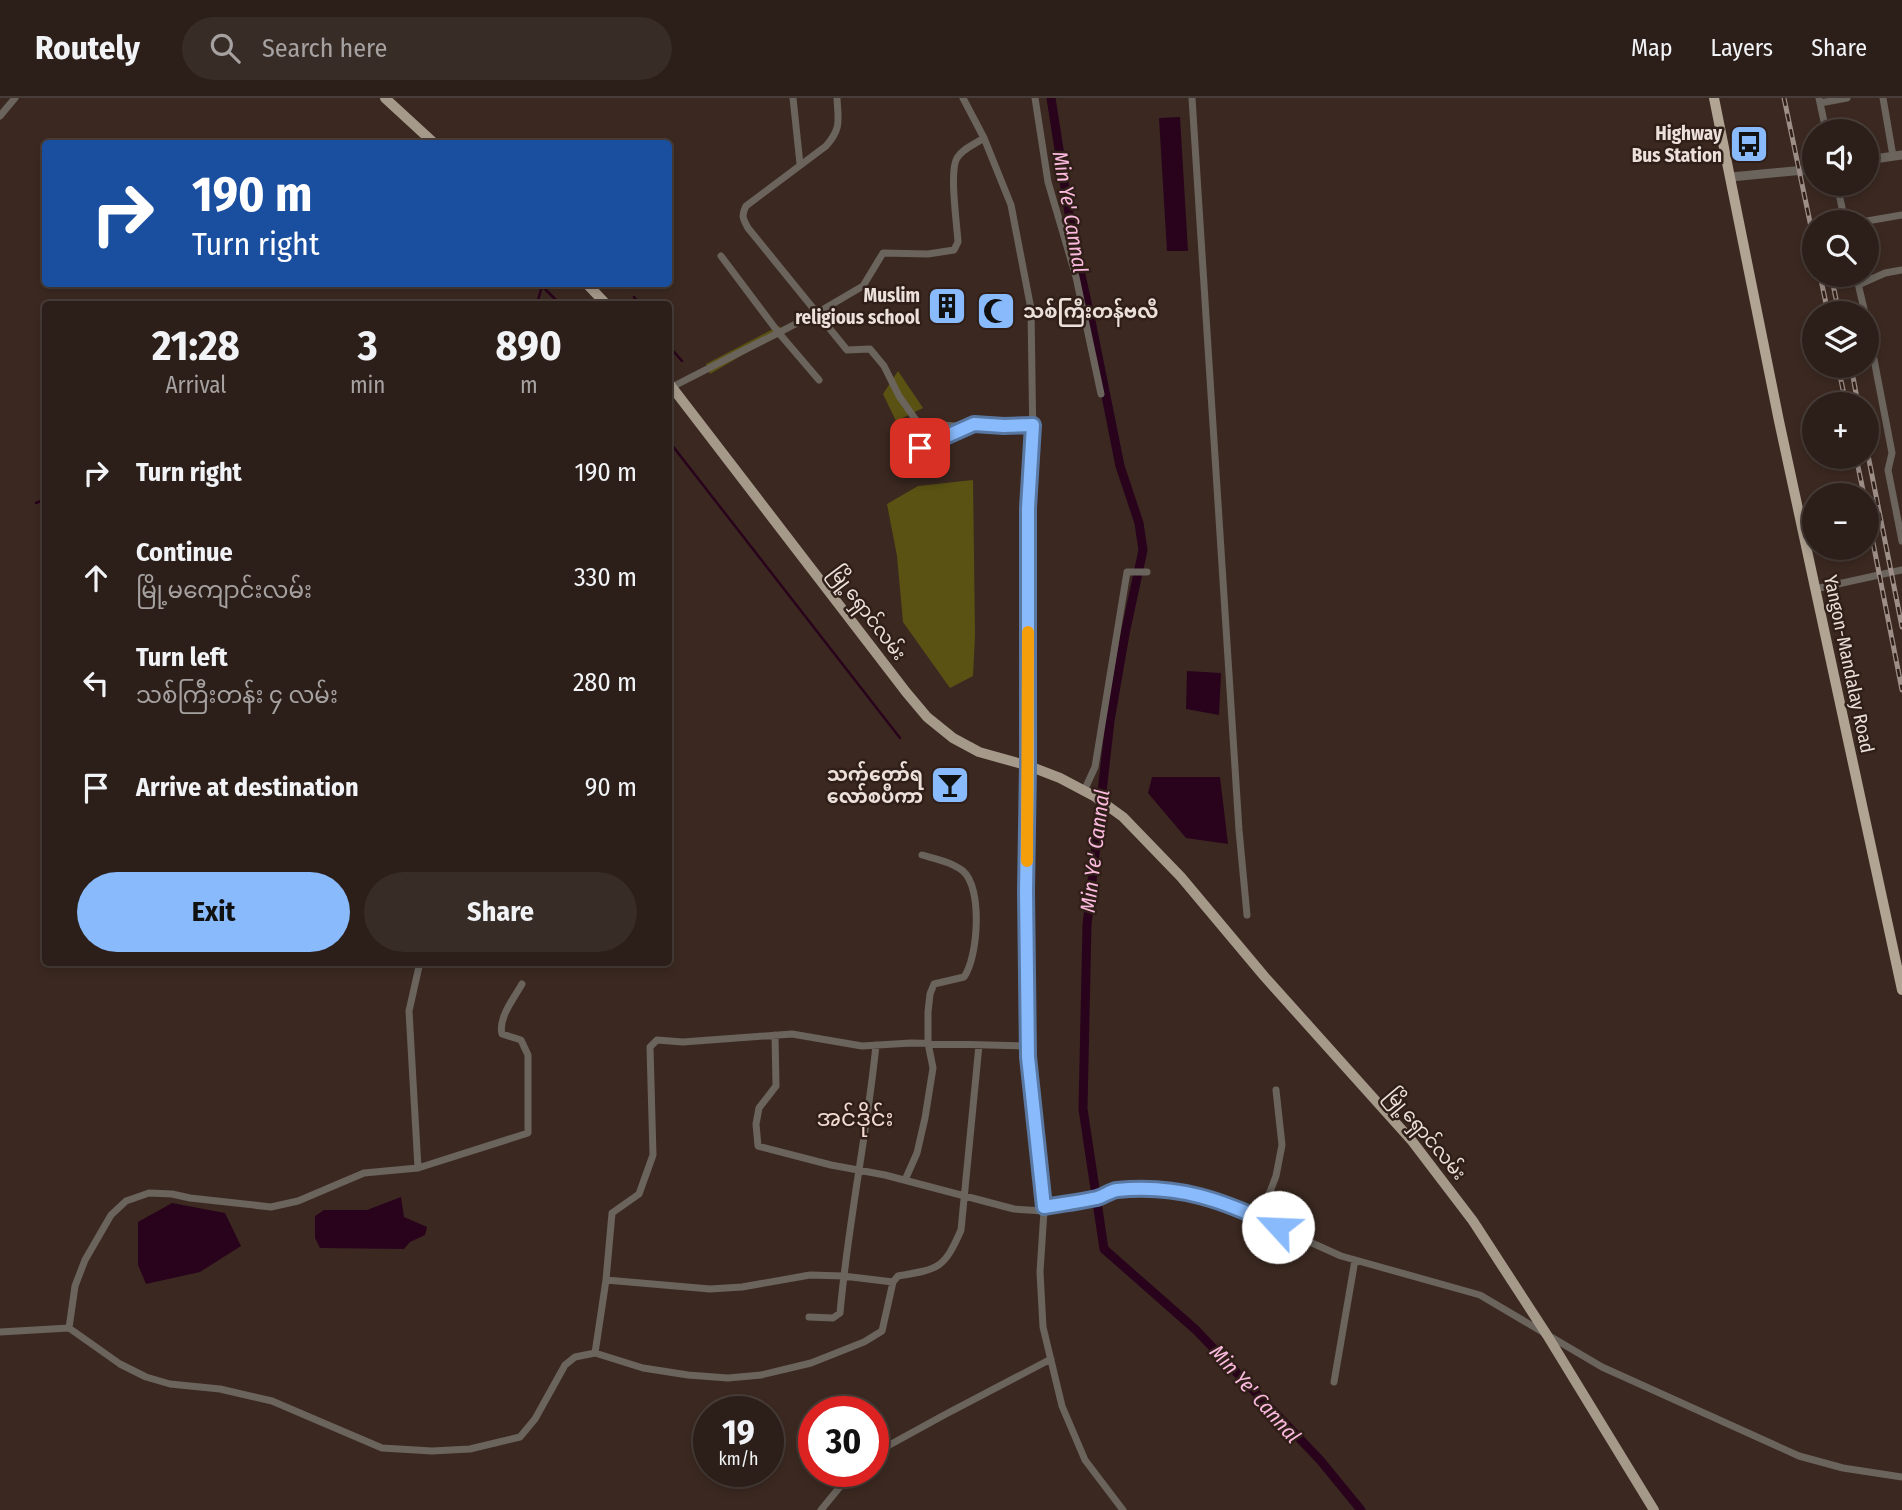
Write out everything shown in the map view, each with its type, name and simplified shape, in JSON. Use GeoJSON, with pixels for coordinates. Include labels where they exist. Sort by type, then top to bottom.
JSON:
{"type":"FeatureCollection","features":[{"type":"Feature","properties":{"kind":"highway","name":"Yangon-Mandalay Road"},"geometry":{"type":"LineString","coordinates":[[1714,98],[1779,421],[1902,990]]}},
{"type":"Feature","properties":{"kind":"main road"},"geometry":{"type":"LineString","coordinates":[[385,98],[431,140]]}},
{"type":"Feature","properties":{"kind":"main road"},"geometry":{"type":"LineString","coordinates":[[590,287],[603,301]]}},
{"type":"Feature","properties":{"kind":"main road","name":"မြို့ရှောင်လမ်း"},"geometry":{"type":"LineString","coordinates":[[672,385],[927,717],[953,738],[979,752],[1060,778],[1122,817],[1181,877],[1264,976],[1412,1141],[1473,1221],[1547,1335],[1654,1510]]}},
{"type":"Feature","properties":{"kind":"street"},"geometry":{"type":"LineString","coordinates":[[0,116],[15,98]]}},
{"type":"Feature","properties":{"kind":"street"},"geometry":{"type":"LineString","coordinates":[[793,98],[800,164]]}},
{"type":"Feature","properties":{"kind":"street"},"geometry":{"type":"LineString","coordinates":[[837,98],[839,125],[835,136],[826,146],[746,206],[743,218],[748,228],[847,349],[870,349],[884,366],[918,423],[954,426],[1033,425]]}},
{"type":"Feature","properties":{"kind":"street"},"geometry":{"type":"LineString","coordinates":[[963,98],[984,138],[1010,205],[1031,309],[1033,425],[1028,508],[1026,891],[1028,1046],[1044,1209],[1040,1272],[1043,1327],[1062,1406],[1085,1460],[1122,1510]]}},
{"type":"Feature","properties":{"kind":"street"},"geometry":{"type":"LineString","coordinates":[[1035,98],[1048,182],[1076,277],[1101,394]]}},
{"type":"Feature","properties":{"kind":"street"},"geometry":{"type":"LineString","coordinates":[[1192,98],[1239,830],[1247,915]]}},
{"type":"Feature","properties":{"kind":"street"},"geometry":{"type":"LineString","coordinates":[[1823,119],[1819,100],[1847,98]]}},
{"type":"Feature","properties":{"kind":"street"},"geometry":{"type":"LineString","coordinates":[[1879,158],[1898,155],[1883,98]]}},
{"type":"Feature","properties":{"kind":"street"},"geometry":{"type":"LineString","coordinates":[[672,384],[817,313],[863,286],[883,253],[928,254],[954,250],[958,242],[953,173],[955,160],[960,153],[984,138]]}},
{"type":"Feature","properties":{"kind":"street"},"geometry":{"type":"LineString","coordinates":[[1731,177],[1802,170]]}},
{"type":"Feature","properties":{"kind":"street"},"geometry":{"type":"LineString","coordinates":[[1879,219],[1902,215]]}},
{"type":"Feature","properties":{"kind":"street"},"geometry":{"type":"LineString","coordinates":[[721,256],[778,332],[819,380]]}},
{"type":"Feature","properties":{"kind":"street"},"geometry":{"type":"LineString","coordinates":[[1879,276],[1902,270]]}},
{"type":"Feature","properties":{"kind":"street"},"geometry":{"type":"LineString","coordinates":[[1878,378],[1892,453],[1888,470],[1902,541]]}},
{"type":"Feature","properties":{"kind":"street"},"geometry":{"type":"LineString","coordinates":[[920,448],[974,424]]}},
{"type":"Feature","properties":{"kind":"street"},"geometry":{"type":"LineString","coordinates":[[1815,589],[1902,569]]}},
{"type":"Feature","properties":{"kind":"street"},"geometry":{"type":"LineString","coordinates":[[1089,794],[1127,572],[1147,572]]}},
{"type":"Feature","properties":{"kind":"street"},"geometry":{"type":"LineString","coordinates":[[905,1180],[917,1153],[933,1068],[928,1043],[930,994],[934,984],[964,977],[969,970],[975,926],[976,903],[973,887],[965,873],[943,861],[922,855]]}},
{"type":"Feature","properties":{"kind":"street"},"geometry":{"type":"LineString","coordinates":[[418,1168],[410,1011],[419,966]]}},
{"type":"Feature","properties":{"kind":"street"},"geometry":{"type":"LineString","coordinates":[[69,1328],[75,1286],[85,1260],[111,1215],[126,1201],[149,1193],[271,1207],[298,1201],[364,1173],[418,1168],[528,1133],[527,1055],[521,1040],[502,1034],[500,1027],[522,984]]}},
{"type":"Feature","properties":{"kind":"street"},"geometry":{"type":"LineString","coordinates":[[595,1353],[607,1280],[612,1213],[639,1194],[653,1155],[650,1047],[657,1040],[683,1042],[792,1034],[862,1046],[928,1043],[1028,1046]]}},
{"type":"Feature","properties":{"kind":"street"},"geometry":{"type":"LineString","coordinates":[[775,1035],[776,1086],[759,1108],[758,1146],[905,1180],[1014,1209],[1044,1209],[1101,1196],[1113,1190],[1161,1188],[1189,1192],[1260,1218],[1341,1256],[1480,1294],[1602,1367],[1799,1456],[1843,1468],[1902,1477]]}},
{"type":"Feature","properties":{"kind":"street"},"geometry":{"type":"LineString","coordinates":[[809,1317],[833,1318],[839,1313],[876,1045]]}},
{"type":"Feature","properties":{"kind":"street"},"geometry":{"type":"LineString","coordinates":[[0,1332],[69,1328],[120,1364],[146,1377],[170,1384],[220,1389],[272,1401],[382,1448],[432,1451],[470,1449],[520,1437],[535,1419],[565,1365],[575,1357],[595,1353],[643,1368],[728,1378],[761,1375],[811,1363],[864,1342],[882,1331],[893,1282],[898,1276],[940,1266],[954,1246],[961,1230],[979,1045]]}},
{"type":"Feature","properties":{"kind":"street"},"geometry":{"type":"LineString","coordinates":[[1260,1218],[1276,1176],[1282,1145],[1276,1090]]}},
{"type":"Feature","properties":{"kind":"street"},"geometry":{"type":"LineString","coordinates":[[1334,1382],[1354,1260]]}},
{"type":"Feature","properties":{"kind":"street"},"geometry":{"type":"LineString","coordinates":[[607,1280],[710,1289],[741,1287],[810,1275],[893,1282]]}},
{"type":"Feature","properties":{"kind":"street"},"geometry":{"type":"LineString","coordinates":[[889,1445],[1051,1359]]}},
{"type":"Feature","properties":{"kind":"street"},"geometry":{"type":"LineString","coordinates":[[821,1510],[840,1487]]}},
{"type":"Feature","properties":{"kind":"shaded area"},"geometry":{"type":"Polygon","coordinates":[[[1180,117],[1188,251],[1167,251],[1159,118],[1180,117]]]}},
{"type":"Feature","properties":{"kind":"shaded area"},"geometry":{"type":"Polygon","coordinates":[[[779,326],[786,333],[710,374],[706,364],[779,326]]]}},
{"type":"Feature","properties":{"kind":"shaded area"},"geometry":{"type":"Polygon","coordinates":[[[898,371],[923,408],[896,421],[883,394],[898,371]]]}},
{"type":"Feature","properties":{"kind":"shaded area"},"geometry":{"type":"Polygon","coordinates":[[[973,480],[973,676],[950,688],[903,622],[897,556],[887,504],[918,486],[973,480]]]}},
{"type":"Feature","properties":{"kind":"shaded area"},"geometry":{"type":"Polygon","coordinates":[[[1187,671],[1221,673],[1219,715],[1186,709],[1187,671]]]}},
{"type":"Feature","properties":{"kind":"shaded area"},"geometry":{"type":"Polygon","coordinates":[[[1152,777],[1220,777],[1228,844],[1186,838],[1148,793],[1152,777]]]}},
{"type":"Feature","properties":{"kind":"shaded area"},"geometry":{"type":"Polygon","coordinates":[[[401,1197],[404,1217],[427,1227],[425,1235],[410,1242],[404,1249],[320,1248],[315,1238],[315,1216],[324,1210],[367,1210],[401,1197]]]}},
{"type":"Feature","properties":{"kind":"shaded area"},"geometry":{"type":"Polygon","coordinates":[[[172,1203],[225,1213],[241,1246],[200,1272],[146,1284],[138,1265],[138,1222],[172,1203]]]}},
{"type":"Feature","properties":{"kind":"waterway","name":"Min Ye' Cannal"},"geometry":{"type":"LineString","coordinates":[[1051,98],[1073,239],[1120,466],[1139,523],[1143,550],[1110,721],[1087,925],[1083,1109],[1104,1249],[1196,1330],[1320,1460],[1361,1510]]}},
{"type":"Feature","properties":{"kind":"waterway"},"geometry":{"type":"LineString","coordinates":[[538,301],[542,287]]}},
{"type":"Feature","properties":{"kind":"waterway"},"geometry":{"type":"LineString","coordinates":[[543,287],[557,301]]}},
{"type":"Feature","properties":{"kind":"waterway"},"geometry":{"type":"LineString","coordinates":[[634,297],[637,301]]}},
{"type":"Feature","properties":{"kind":"waterway"},"geometry":{"type":"LineString","coordinates":[[672,350],[682,361]]}},
{"type":"Feature","properties":{"kind":"waterway"},"geometry":{"type":"LineString","coordinates":[[672,445],[900,738]]}},
{"type":"Feature","properties":{"kind":"waterway"},"geometry":{"type":"LineString","coordinates":[[36,503],[42,501]]}},
{"type":"Feature","properties":{"kind":"railway"},"geometry":{"type":"LineString","coordinates":[[1784,98],[1807,210]]}},
{"type":"Feature","properties":{"kind":"railway"},"geometry":{"type":"LineString","coordinates":[[1823,287],[1825,301]]}},
{"type":"Feature","properties":{"kind":"railway"},"geometry":{"type":"LineString","coordinates":[[1834,287],[1836,301]]}},
{"type":"Feature","properties":{"kind":"railway"},"geometry":{"type":"LineString","coordinates":[[1841,378],[1843,392]]}},
{"type":"Feature","properties":{"kind":"railway"},"geometry":{"type":"LineString","coordinates":[[1853,378],[1856,392]]}},
{"type":"Feature","properties":{"kind":"railway"},"geometry":{"type":"LineString","coordinates":[[1859,469],[1861,483]]}},
{"type":"Feature","properties":{"kind":"railway"},"geometry":{"type":"LineString","coordinates":[[1871,469],[1902,627]]}},
{"type":"Feature","properties":{"kind":"railway"},"geometry":{"type":"LineString","coordinates":[[1876,560],[1902,690]]}},
{"type":"Feature","properties":{"kind":"slow traffic"},"geometry":{"type":"LineString","coordinates":[[1027,861],[1028,632]]}},
{"type":"Feature","properties":{"kind":"place","name":"Highway Bus Station"},"geometry":{"type":"Point","coordinates":[1749,144]}},
{"type":"Feature","properties":{"kind":"place","name":"Muslim religious school"},"geometry":{"type":"Point","coordinates":[947,306]}},
{"type":"Feature","properties":{"kind":"place","name":"သစ်ကြီးတန်ဗလီ"},"geometry":{"type":"Point","coordinates":[996,311]}},
{"type":"Feature","properties":{"kind":"place","name":"သက်တော်ရ လော်စပီကာ"},"geometry":{"type":"Point","coordinates":[950,785]}},
{"type":"Feature","properties":{"kind":"district","name":"အင်ဒိုင်း"},"geometry":{"type":"Point","coordinates":[855,1118]}},
{"type":"Feature","properties":{"kind":"route"},"geometry":{"type":"LineString","coordinates":[[920,448],[974,424],[1033,425],[1028,508],[1028,1057],[1044,1207],[1101,1196],[1113,1190],[1161,1188],[1189,1192],[1223,1203],[1278,1227]]}}]}
